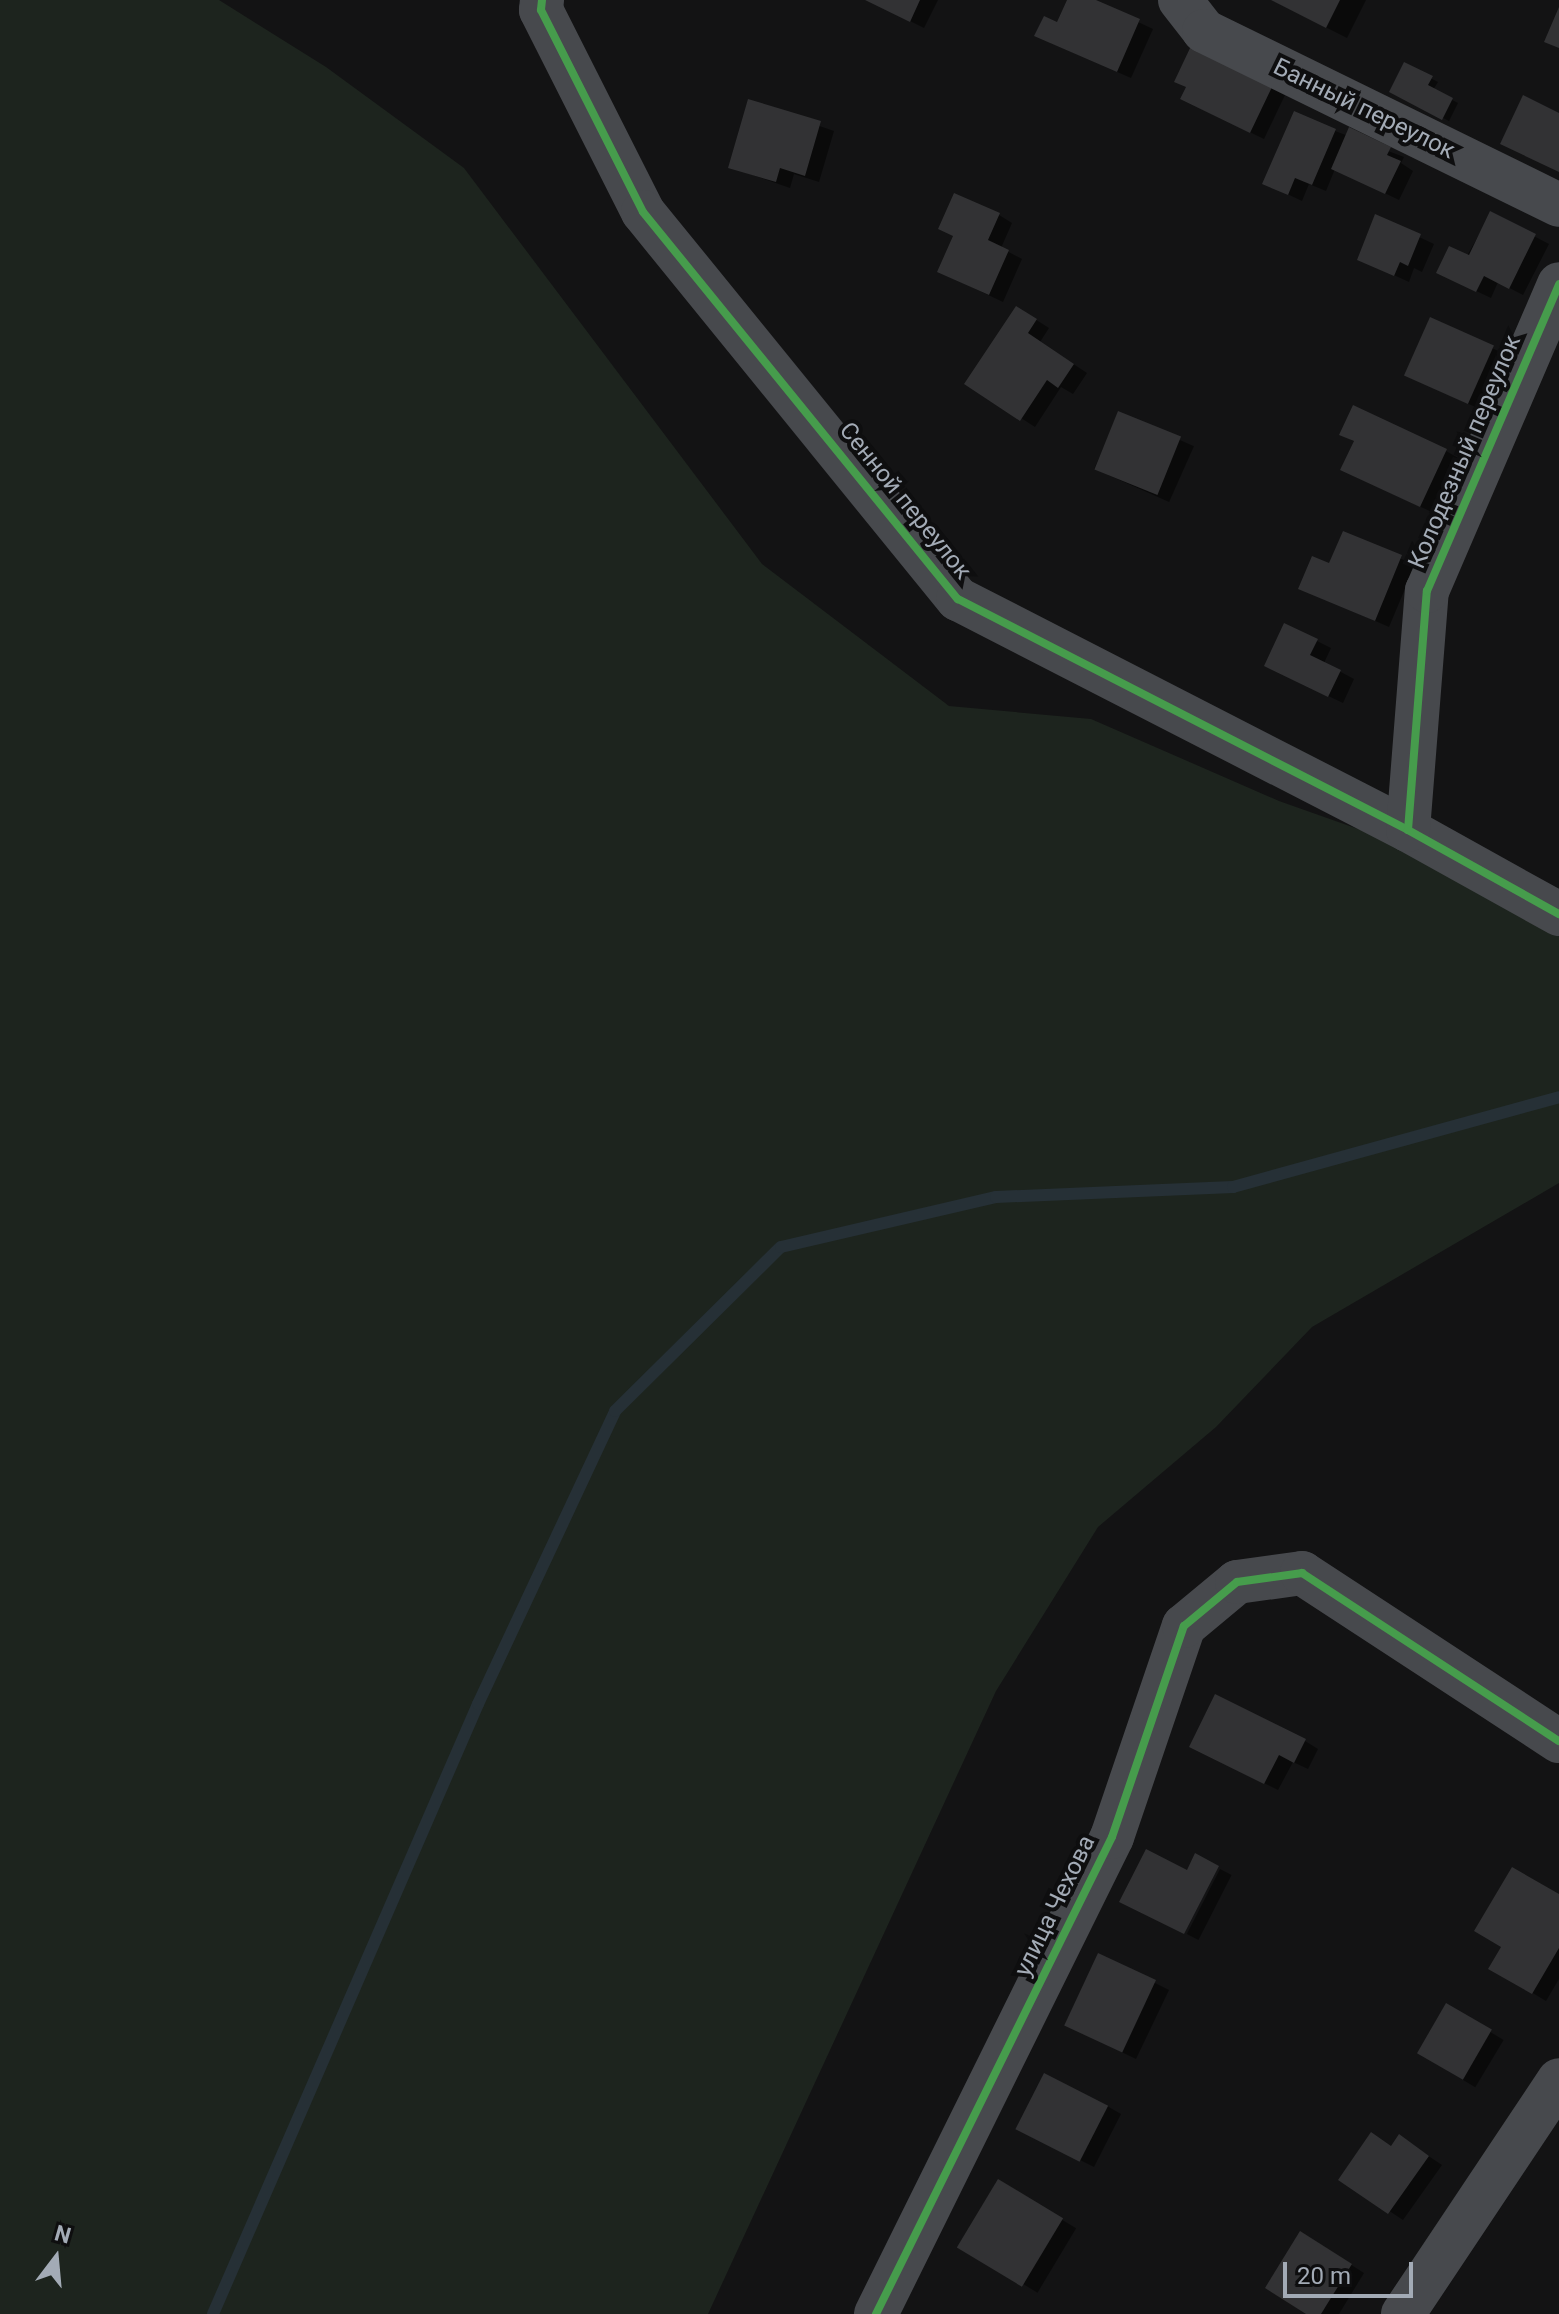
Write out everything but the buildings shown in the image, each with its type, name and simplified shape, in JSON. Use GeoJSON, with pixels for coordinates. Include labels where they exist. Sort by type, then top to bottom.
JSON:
{"type":"FeatureCollection","features":[{"type":"Feature","properties":{"kind":"street","name":"Банный переулок"},"geometry":{"type":"LineString","coordinates":[[1180,0],[1204,31],[1559,205]]}},
{"type":"Feature","properties":{"kind":"street","name":"Сенной переулок"},"geometry":{"type":"LineString","coordinates":[[541,5],[643,212],[958,599],[1408,830],[1559,914]]}},
{"type":"Feature","properties":{"kind":"street","name":"Колодезный переулок"},"geometry":{"type":"LineString","coordinates":[[1408,830],[1427,591],[1559,284]]}},
{"type":"Feature","properties":{"kind":"street","name":"улица Чехова"},"geometry":{"type":"LineString","coordinates":[[876,2314],[1112,1837],[1184,1626],[1237,1582],[1302,1573],[1559,1741]]}},
{"type":"Feature","properties":{"kind":"street"},"geometry":{"type":"LineString","coordinates":[[1403,2314],[1559,2080]]}},
{"type":"Feature","properties":{"kind":"shaded area"},"geometry":{"type":"Polygon","coordinates":[[[0,0],[219,0],[326,67],[464,168],[762,564],[949,706],[1091,719],[1279,801],[1440,858],[1559,937],[1559,1183],[1312,1327],[1216,1427],[1098,1527],[996,1691],[708,2314],[0,2314],[0,0]]]}},
{"type":"Feature","properties":{"kind":"waterway"},"geometry":{"type":"LineString","coordinates":[[213,2314],[478,1704],[615,1411],[781,1247],[996,1197],[1233,1187],[1559,1097]]}},
{"type":"Feature","properties":{"kind":"cycle path"},"geometry":{"type":"LineString","coordinates":[[542,0],[541,10],[643,212],[958,599],[1408,830],[1559,914]]}},
{"type":"Feature","properties":{"kind":"cycle path"},"geometry":{"type":"LineString","coordinates":[[1408,830],[1427,591],[1559,284]]}},
{"type":"Feature","properties":{"kind":"cycle path"},"geometry":{"type":"LineString","coordinates":[[876,2314],[1112,1837],[1184,1626],[1237,1582],[1302,1573],[1559,1741]]}}]}
